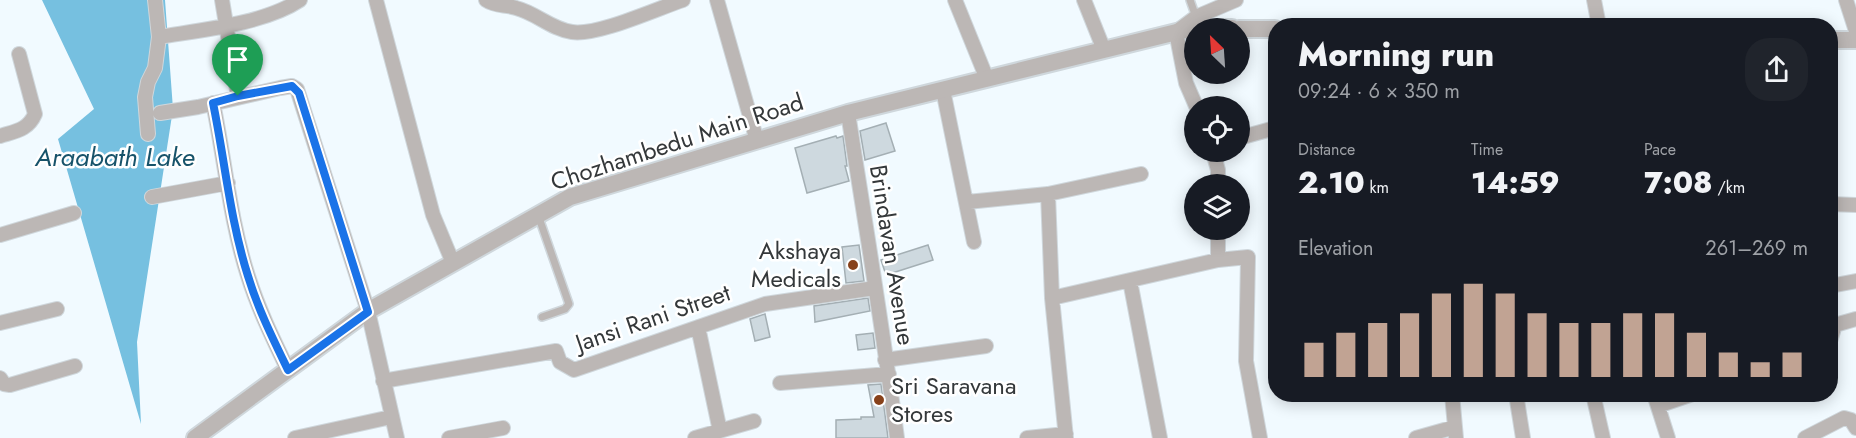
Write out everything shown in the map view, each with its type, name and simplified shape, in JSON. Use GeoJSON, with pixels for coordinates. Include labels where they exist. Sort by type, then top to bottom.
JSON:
{"type":"FeatureCollection","features":[{"type":"Feature","properties":{"kind":"street"},"geometry":{"type":"LineString","coordinates":[[148,134],[146,96],[148,82],[155,68],[159,37],[155,0]]}},
{"type":"Feature","properties":{"kind":"street"},"geometry":{"type":"LineString","coordinates":[[222,0],[238,96]]}},
{"type":"Feature","properties":{"kind":"street"},"geometry":{"type":"LineString","coordinates":[[159,37],[225,26],[276,13],[300,0]]}},
{"type":"Feature","properties":{"kind":"street"},"geometry":{"type":"LineString","coordinates":[[376,0],[433,214],[453,263]]}},
{"type":"Feature","properties":{"kind":"street"},"geometry":{"type":"LineString","coordinates":[[486,0],[495,6],[522,4],[554,26],[572,32],[589,32],[683,0]]}},
{"type":"Feature","properties":{"kind":"street"},"geometry":{"type":"LineString","coordinates":[[717,0],[757,141]]}},
{"type":"Feature","properties":{"kind":"street"},"geometry":{"type":"LineString","coordinates":[[955,0],[987,79]]}},
{"type":"Feature","properties":{"kind":"street"},"geometry":{"type":"LineString","coordinates":[[1083,0],[1104,50]]}},
{"type":"Feature","properties":{"kind":"street"},"geometry":{"type":"LineString","coordinates":[[1192,96],[1186,82],[1176,32],[1196,17],[1236,0]]}},
{"type":"Feature","properties":{"kind":"street"},"geometry":{"type":"LineString","coordinates":[[1594,0],[1597,18]]}},
{"type":"Feature","properties":{"kind":"street"},"geometry":{"type":"LineString","coordinates":[[1846,0],[1856,31]]}},
{"type":"Feature","properties":{"kind":"street"},"geometry":{"type":"LineString","coordinates":[[1250,29],[1268,29]]}},
{"type":"Feature","properties":{"kind":"street","name":"Chozhambedu Main Road"},"geometry":{"type":"LineString","coordinates":[[195,438],[368,312],[570,197],[848,113],[1184,30]]}},
{"type":"Feature","properties":{"kind":"street"},"geometry":{"type":"LineString","coordinates":[[1838,40],[1856,40]]}},
{"type":"Feature","properties":{"kind":"street"},"geometry":{"type":"LineString","coordinates":[[0,136],[25,129],[35,114],[19,54]]}},
{"type":"Feature","properties":{"kind":"street"},"geometry":{"type":"LineString","coordinates":[[160,112],[286,87],[292,86],[297,89],[368,312],[397,438]]}},
{"type":"Feature","properties":{"kind":"street"},"geometry":{"type":"LineString","coordinates":[[942,90],[974,242]]}},
{"type":"Feature","properties":{"kind":"street"},"geometry":{"type":"LineString","coordinates":[[213,103],[233,220],[248,277],[288,370]]}},
{"type":"Feature","properties":{"kind":"street","name":"Brindavan Avenue"},"geometry":{"type":"LineString","coordinates":[[848,113],[880,310],[897,438]]}},
{"type":"Feature","properties":{"kind":"street"},"geometry":{"type":"LineString","coordinates":[[1250,135],[1268,130]]}},
{"type":"Feature","properties":{"kind":"street"},"geometry":{"type":"LineString","coordinates":[[967,201],[1048,194],[1141,174]]}},
{"type":"Feature","properties":{"kind":"street"},"geometry":{"type":"LineString","coordinates":[[152,197],[228,183]]}},
{"type":"Feature","properties":{"kind":"street"},"geometry":{"type":"LineString","coordinates":[[1027,438],[1066,436],[1052,298],[1048,194]]}},
{"type":"Feature","properties":{"kind":"street"},"geometry":{"type":"LineString","coordinates":[[1838,204],[1856,205]]}},
{"type":"Feature","properties":{"kind":"street"},"geometry":{"type":"LineString","coordinates":[[0,235],[74,213]]}},
{"type":"Feature","properties":{"kind":"street"},"geometry":{"type":"LineString","coordinates":[[1218,240],[1218,260]]}},
{"type":"Feature","properties":{"kind":"street"},"geometry":{"type":"LineString","coordinates":[[1052,298],[1218,260],[1248,257],[1246,361],[1260,438]]}},
{"type":"Feature","properties":{"kind":"street"},"geometry":{"type":"LineString","coordinates":[[1130,281],[1160,438]]}},
{"type":"Feature","properties":{"kind":"street"},"geometry":{"type":"LineString","coordinates":[[1838,284],[1856,281]]}},
{"type":"Feature","properties":{"kind":"street","name":"Jansi Rani Street"},"geometry":{"type":"LineString","coordinates":[[383,381],[556,351],[560,362],[574,370],[765,304],[875,288]]}},
{"type":"Feature","properties":{"kind":"street"},"geometry":{"type":"LineString","coordinates":[[0,322],[57,309]]}},
{"type":"Feature","properties":{"kind":"street"},"geometry":{"type":"LineString","coordinates":[[1838,324],[1856,319]]}},
{"type":"Feature","properties":{"kind":"street"},"geometry":{"type":"LineString","coordinates":[[698,327],[720,431]]}},
{"type":"Feature","properties":{"kind":"street"},"geometry":{"type":"LineString","coordinates":[[885,360],[986,346]]}},
{"type":"Feature","properties":{"kind":"street"},"geometry":{"type":"LineString","coordinates":[[0,378],[4,384],[10,385],[75,366]]}},
{"type":"Feature","properties":{"kind":"street"},"geometry":{"type":"LineString","coordinates":[[780,383],[889,374]]}},
{"type":"Feature","properties":{"kind":"street"},"geometry":{"type":"LineString","coordinates":[[1416,438],[1455,432],[1453,402]]}},
{"type":"Feature","properties":{"kind":"street"},"geometry":{"type":"LineString","coordinates":[[1517,402],[1523,438]]}},
{"type":"Feature","properties":{"kind":"street"},"geometry":{"type":"LineString","coordinates":[[1595,402],[1603,438]]}},
{"type":"Feature","properties":{"kind":"street"},"geometry":{"type":"LineString","coordinates":[[1657,402],[1668,438]]}},
{"type":"Feature","properties":{"kind":"street"},"geometry":{"type":"LineString","coordinates":[[295,438],[391,417]]}},
{"type":"Feature","properties":{"kind":"street"},"geometry":{"type":"LineString","coordinates":[[1805,438],[1844,418],[1851,420],[1856,428]]}},
{"type":"Feature","properties":{"kind":"street"},"geometry":{"type":"LineString","coordinates":[[694,438],[754,422]]}},
{"type":"Feature","properties":{"kind":"street"},"geometry":{"type":"LineString","coordinates":[[449,438],[503,428]]}},
{"type":"Feature","properties":{"kind":"lane"},"geometry":{"type":"LineString","coordinates":[[1190,0],[1196,17]]}},
{"type":"Feature","properties":{"kind":"lane"},"geometry":{"type":"LineString","coordinates":[[538,215],[570,304],[565,309],[542,317]]}},
{"type":"Feature","properties":{"kind":"water","name":"Araabath Lake"},"geometry":{"type":"Polygon","coordinates":[[[42,0],[165,0],[173,109],[137,342],[141,424],[58,139],[94,109],[42,0]]]}},
{"type":"Feature","properties":{"kind":"building"},"geometry":{"type":"Polygon","coordinates":[[[886,123],[895,151],[865,160],[860,131],[886,123]]]}},
{"type":"Feature","properties":{"kind":"building"},"geometry":{"type":"Polygon","coordinates":[[[836,136],[837,138],[843,136],[847,166],[845,166],[849,181],[807,193],[795,148],[836,136]]]}},
{"type":"Feature","properties":{"kind":"building","name":"Akshaya Medicals"},"geometry":{"type":"Polygon","coordinates":[[[859,245],[864,281],[846,283],[842,247],[859,245]]]}},
{"type":"Feature","properties":{"kind":"building"},"geometry":{"type":"Polygon","coordinates":[[[928,245],[933,260],[886,275],[881,260],[928,245]]]}},
{"type":"Feature","properties":{"kind":"building"},"geometry":{"type":"Polygon","coordinates":[[[868,298],[870,311],[815,322],[814,306],[868,298]]]}},
{"type":"Feature","properties":{"kind":"building"},"geometry":{"type":"Polygon","coordinates":[[[765,314],[770,337],[755,341],[750,319],[765,314]]]}},
{"type":"Feature","properties":{"kind":"building"},"geometry":{"type":"Polygon","coordinates":[[[873,333],[875,348],[858,350],[856,335],[873,333]]]}},
{"type":"Feature","properties":{"kind":"building"},"geometry":{"type":"Polygon","coordinates":[[[881,384],[888,438],[836,438],[836,420],[874,417],[868,385],[881,384]]]}},
{"type":"Feature","properties":{"kind":"place","name":"Akshaya Medicals"},"geometry":{"type":"Point","coordinates":[853,265]}},
{"type":"Feature","properties":{"kind":"place","name":"Sri Saravana Stores"},"geometry":{"type":"Point","coordinates":[879,400]}},
{"type":"Feature","properties":{"kind":"route"},"geometry":{"type":"LineString","coordinates":[[292,86],[297,89],[368,312],[288,370],[248,277],[233,220],[213,103],[238,96],[292,86]]}}]}
